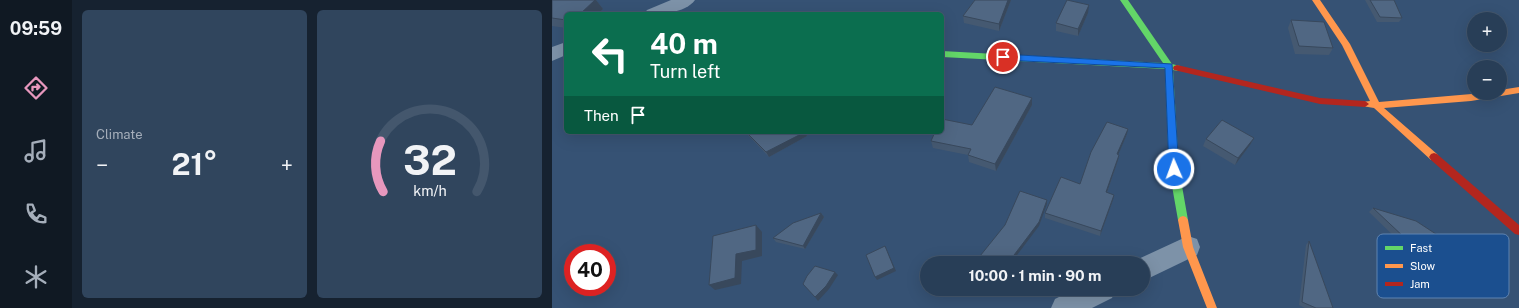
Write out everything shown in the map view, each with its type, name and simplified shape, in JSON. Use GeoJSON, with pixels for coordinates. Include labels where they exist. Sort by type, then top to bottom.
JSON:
{"type":"FeatureCollection","features":[{"type":"Feature","properties":{"kind":"street"},"geometry":{"type":"LineString","coordinates":[[663,12],[686,0]]}},
{"type":"Feature","properties":{"kind":"street"},"geometry":{"type":"LineString","coordinates":[[1124,0],[1169,66],[1174,169],[1188,247],[1212,308]]}},
{"type":"Feature","properties":{"kind":"street"},"geometry":{"type":"LineString","coordinates":[[1316,0],[1346,44],[1376,106],[1519,231]]}},
{"type":"Feature","properties":{"kind":"street"},"geometry":{"type":"LineString","coordinates":[[552,37],[564,36]]}},
{"type":"Feature","properties":{"kind":"street"},"geometry":{"type":"LineString","coordinates":[[552,54],[564,49]]}},
{"type":"Feature","properties":{"kind":"street"},"geometry":{"type":"LineString","coordinates":[[944,54],[1169,66],[1320,101],[1376,106],[1471,98],[1519,90]]}},
{"type":"Feature","properties":{"kind":"street"},"geometry":{"type":"LineString","coordinates":[[1150,266],[1188,247]]}},
{"type":"Feature","properties":{"kind":"street"},"geometry":{"type":"LineString","coordinates":[[1064,308],[1089,296]]}},
{"type":"Feature","properties":{"kind":"building"},"geometry":{"type":"Polygon","coordinates":[[[552,0],[595,0],[582,12],[564,12],[564,20],[552,18],[552,0]]]}},
{"type":"Feature","properties":{"kind":"building"},"geometry":{"type":"Polygon","coordinates":[[[975,0],[1008,0],[999,24],[963,16],[975,0]]]}},
{"type":"Feature","properties":{"kind":"building"},"geometry":{"type":"Polygon","coordinates":[[[1067,0],[1089,5],[1078,29],[1056,23],[1067,0]]]}},
{"type":"Feature","properties":{"kind":"building"},"geometry":{"type":"Polygon","coordinates":[[[1370,0],[1394,0],[1402,18],[1380,17],[1370,0]]]}},
{"type":"Feature","properties":{"kind":"building"},"geometry":{"type":"Polygon","coordinates":[[[1291,20],[1324,22],[1333,48],[1299,46],[1291,20]]]}},
{"type":"Feature","properties":{"kind":"building"},"geometry":{"type":"Polygon","coordinates":[[[995,87],[1032,98],[995,164],[968,155],[971,149],[931,141],[934,134],[944,134],[944,119],[972,125],[995,87]]]}},
{"type":"Feature","properties":{"kind":"building"},"geometry":{"type":"Polygon","coordinates":[[[1222,120],[1254,138],[1238,158],[1206,139],[1222,120]]]}},
{"type":"Feature","properties":{"kind":"building"},"geometry":{"type":"Polygon","coordinates":[[[1107,122],[1128,129],[1117,154],[1119,155],[1106,192],[1114,195],[1101,231],[1045,213],[1061,177],[1080,184],[1091,152],[1107,122]]]}},
{"type":"Feature","properties":{"kind":"building"},"geometry":{"type":"Polygon","coordinates":[[[748,134],[801,134],[766,152],[748,134]]]}},
{"type":"Feature","properties":{"kind":"building"},"geometry":{"type":"Polygon","coordinates":[[[1020,191],[1047,200],[1039,222],[1013,256],[980,256],[1005,225],[1020,191]]]}},
{"type":"Feature","properties":{"kind":"building"},"geometry":{"type":"Polygon","coordinates":[[[1373,208],[1416,221],[1436,234],[1401,234],[1373,208]]]}},
{"type":"Feature","properties":{"kind":"building"},"geometry":{"type":"Polygon","coordinates":[[[821,213],[803,246],[773,238],[793,223],[821,213]]]}},
{"type":"Feature","properties":{"kind":"building"},"geometry":{"type":"Polygon","coordinates":[[[756,225],[756,250],[736,254],[735,278],[709,285],[713,236],[756,225]]]}},
{"type":"Feature","properties":{"kind":"building"},"geometry":{"type":"Polygon","coordinates":[[[1309,241],[1333,308],[1316,308],[1302,302],[1309,241]]]}},
{"type":"Feature","properties":{"kind":"building"},"geometry":{"type":"Polygon","coordinates":[[[885,246],[894,268],[875,277],[866,255],[885,246]]]}},
{"type":"Feature","properties":{"kind":"building"},"geometry":{"type":"Polygon","coordinates":[[[815,266],[835,272],[826,286],[815,297],[803,284],[815,266]]]}},
{"type":"Feature","properties":{"kind":"traffic: fast"},"geometry":{"type":"LineString","coordinates":[[1124,0],[1169,66],[1174,169],[1183,220]]}},
{"type":"Feature","properties":{"kind":"traffic: fast"},"geometry":{"type":"LineString","coordinates":[[944,54],[1169,66],[1177,68]]}},
{"type":"Feature","properties":{"kind":"traffic: slow"},"geometry":{"type":"LineString","coordinates":[[1316,0],[1346,44],[1376,105],[1434,157]]}},
{"type":"Feature","properties":{"kind":"traffic: slow"},"geometry":{"type":"LineString","coordinates":[[1365,104],[1376,105],[1471,98],[1519,90]]}},
{"type":"Feature","properties":{"kind":"traffic: slow"},"geometry":{"type":"LineString","coordinates":[[1183,220],[1188,247],[1212,308]]}},
{"type":"Feature","properties":{"kind":"traffic: jam"},"geometry":{"type":"LineString","coordinates":[[1177,68],[1320,101],[1365,104]]}},
{"type":"Feature","properties":{"kind":"traffic: jam"},"geometry":{"type":"LineString","coordinates":[[1434,157],[1519,231]]}},
{"type":"Feature","properties":{"kind":"route"},"geometry":{"type":"LineString","coordinates":[[1003,57],[1169,66],[1174,169]]}}]}
